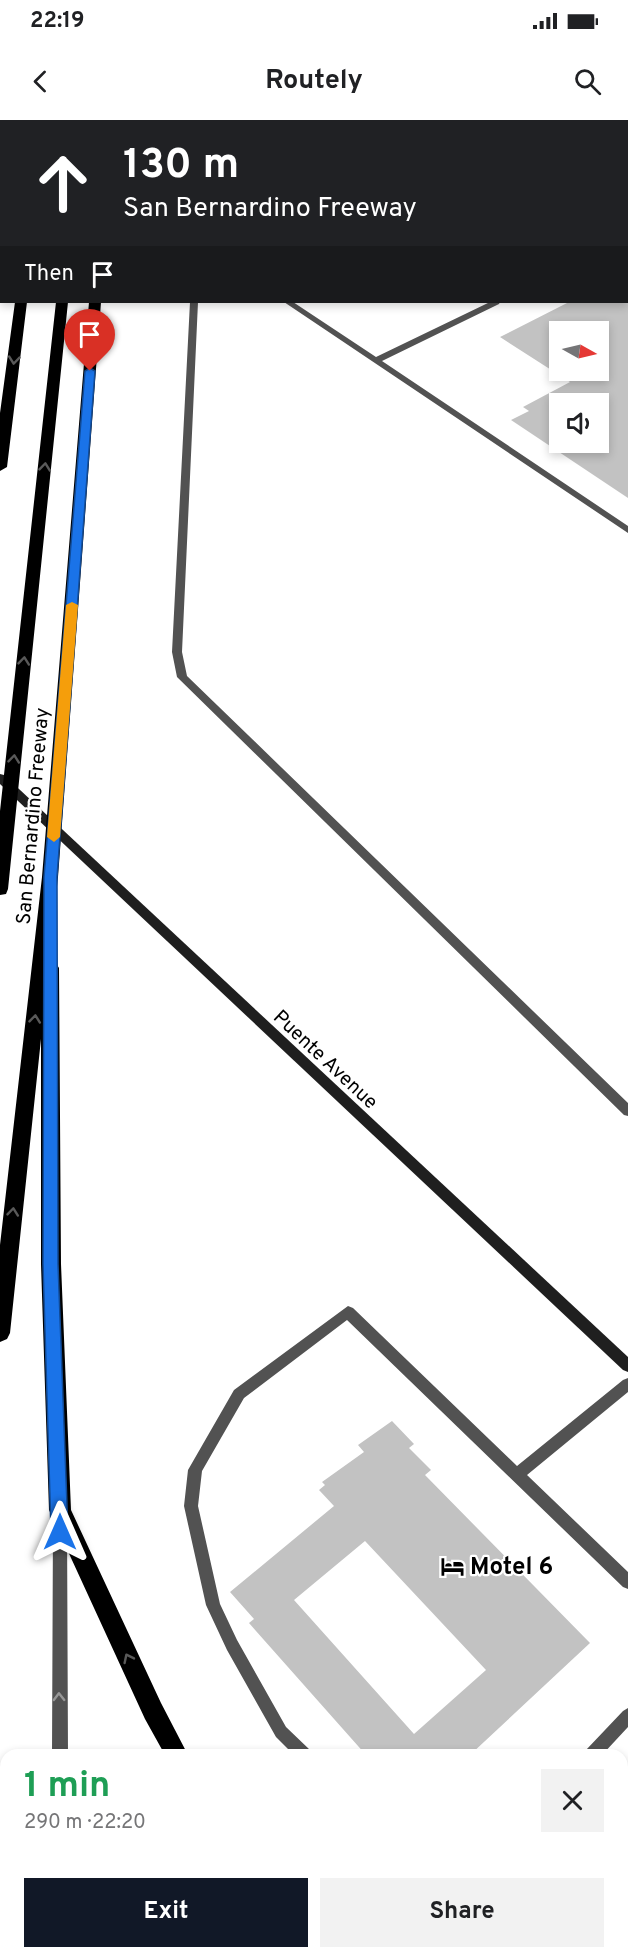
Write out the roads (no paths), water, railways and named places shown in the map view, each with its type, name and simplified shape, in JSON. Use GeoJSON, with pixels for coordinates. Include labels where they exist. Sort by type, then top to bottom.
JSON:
{"type":"FeatureCollection","features":[{"type":"Feature","properties":{"kind":"highway"},"geometry":{"type":"LineString","coordinates":[[0,467],[21,303]]}},
{"type":"Feature","properties":{"kind":"highway"},"geometry":{"type":"LineString","coordinates":[[0,889],[62,303]]}},
{"type":"Feature","properties":{"kind":"highway","name":"San Bernardino Freeway"},"geometry":{"type":"LineString","coordinates":[[0,1333],[50,877],[95,303]]}},
{"type":"Feature","properties":{"kind":"highway"},"geometry":{"type":"LineString","coordinates":[[50,877],[51,1264],[60,1510],[153,1711],[174,1749]]}},
{"type":"Feature","properties":{"kind":"main road","name":"Puente Avenue"},"geometry":{"type":"LineString","coordinates":[[0,778],[628,1366]]}},
{"type":"Feature","properties":{"kind":"lane"},"geometry":{"type":"LineString","coordinates":[[194,303],[177,652],[182,677],[628,1111]]}},
{"type":"Feature","properties":{"kind":"lane"},"geometry":{"type":"LineString","coordinates":[[290,303],[628,530]]}},
{"type":"Feature","properties":{"kind":"lane"},"geometry":{"type":"LineString","coordinates":[[376,360],[494,303]]}},
{"type":"Feature","properties":{"kind":"lane"},"geometry":{"type":"LineString","coordinates":[[299,1749],[281,1732],[232,1645],[213,1605],[192,1506],[195,1470],[239,1394],[348,1312],[628,1582]]}},
{"type":"Feature","properties":{"kind":"lane"},"geometry":{"type":"LineString","coordinates":[[518,1474],[628,1384]]}},
{"type":"Feature","properties":{"kind":"lane"},"geometry":{"type":"LineString","coordinates":[[60,1510],[60,1749]]}},
{"type":"Feature","properties":{"kind":"lane"},"geometry":{"type":"LineString","coordinates":[[597,1749],[628,1716]]}},
{"type":"Feature","properties":{"kind":"place","name":"Motel 6"},"geometry":{"type":"Point","coordinates":[452,1566]}}]}
